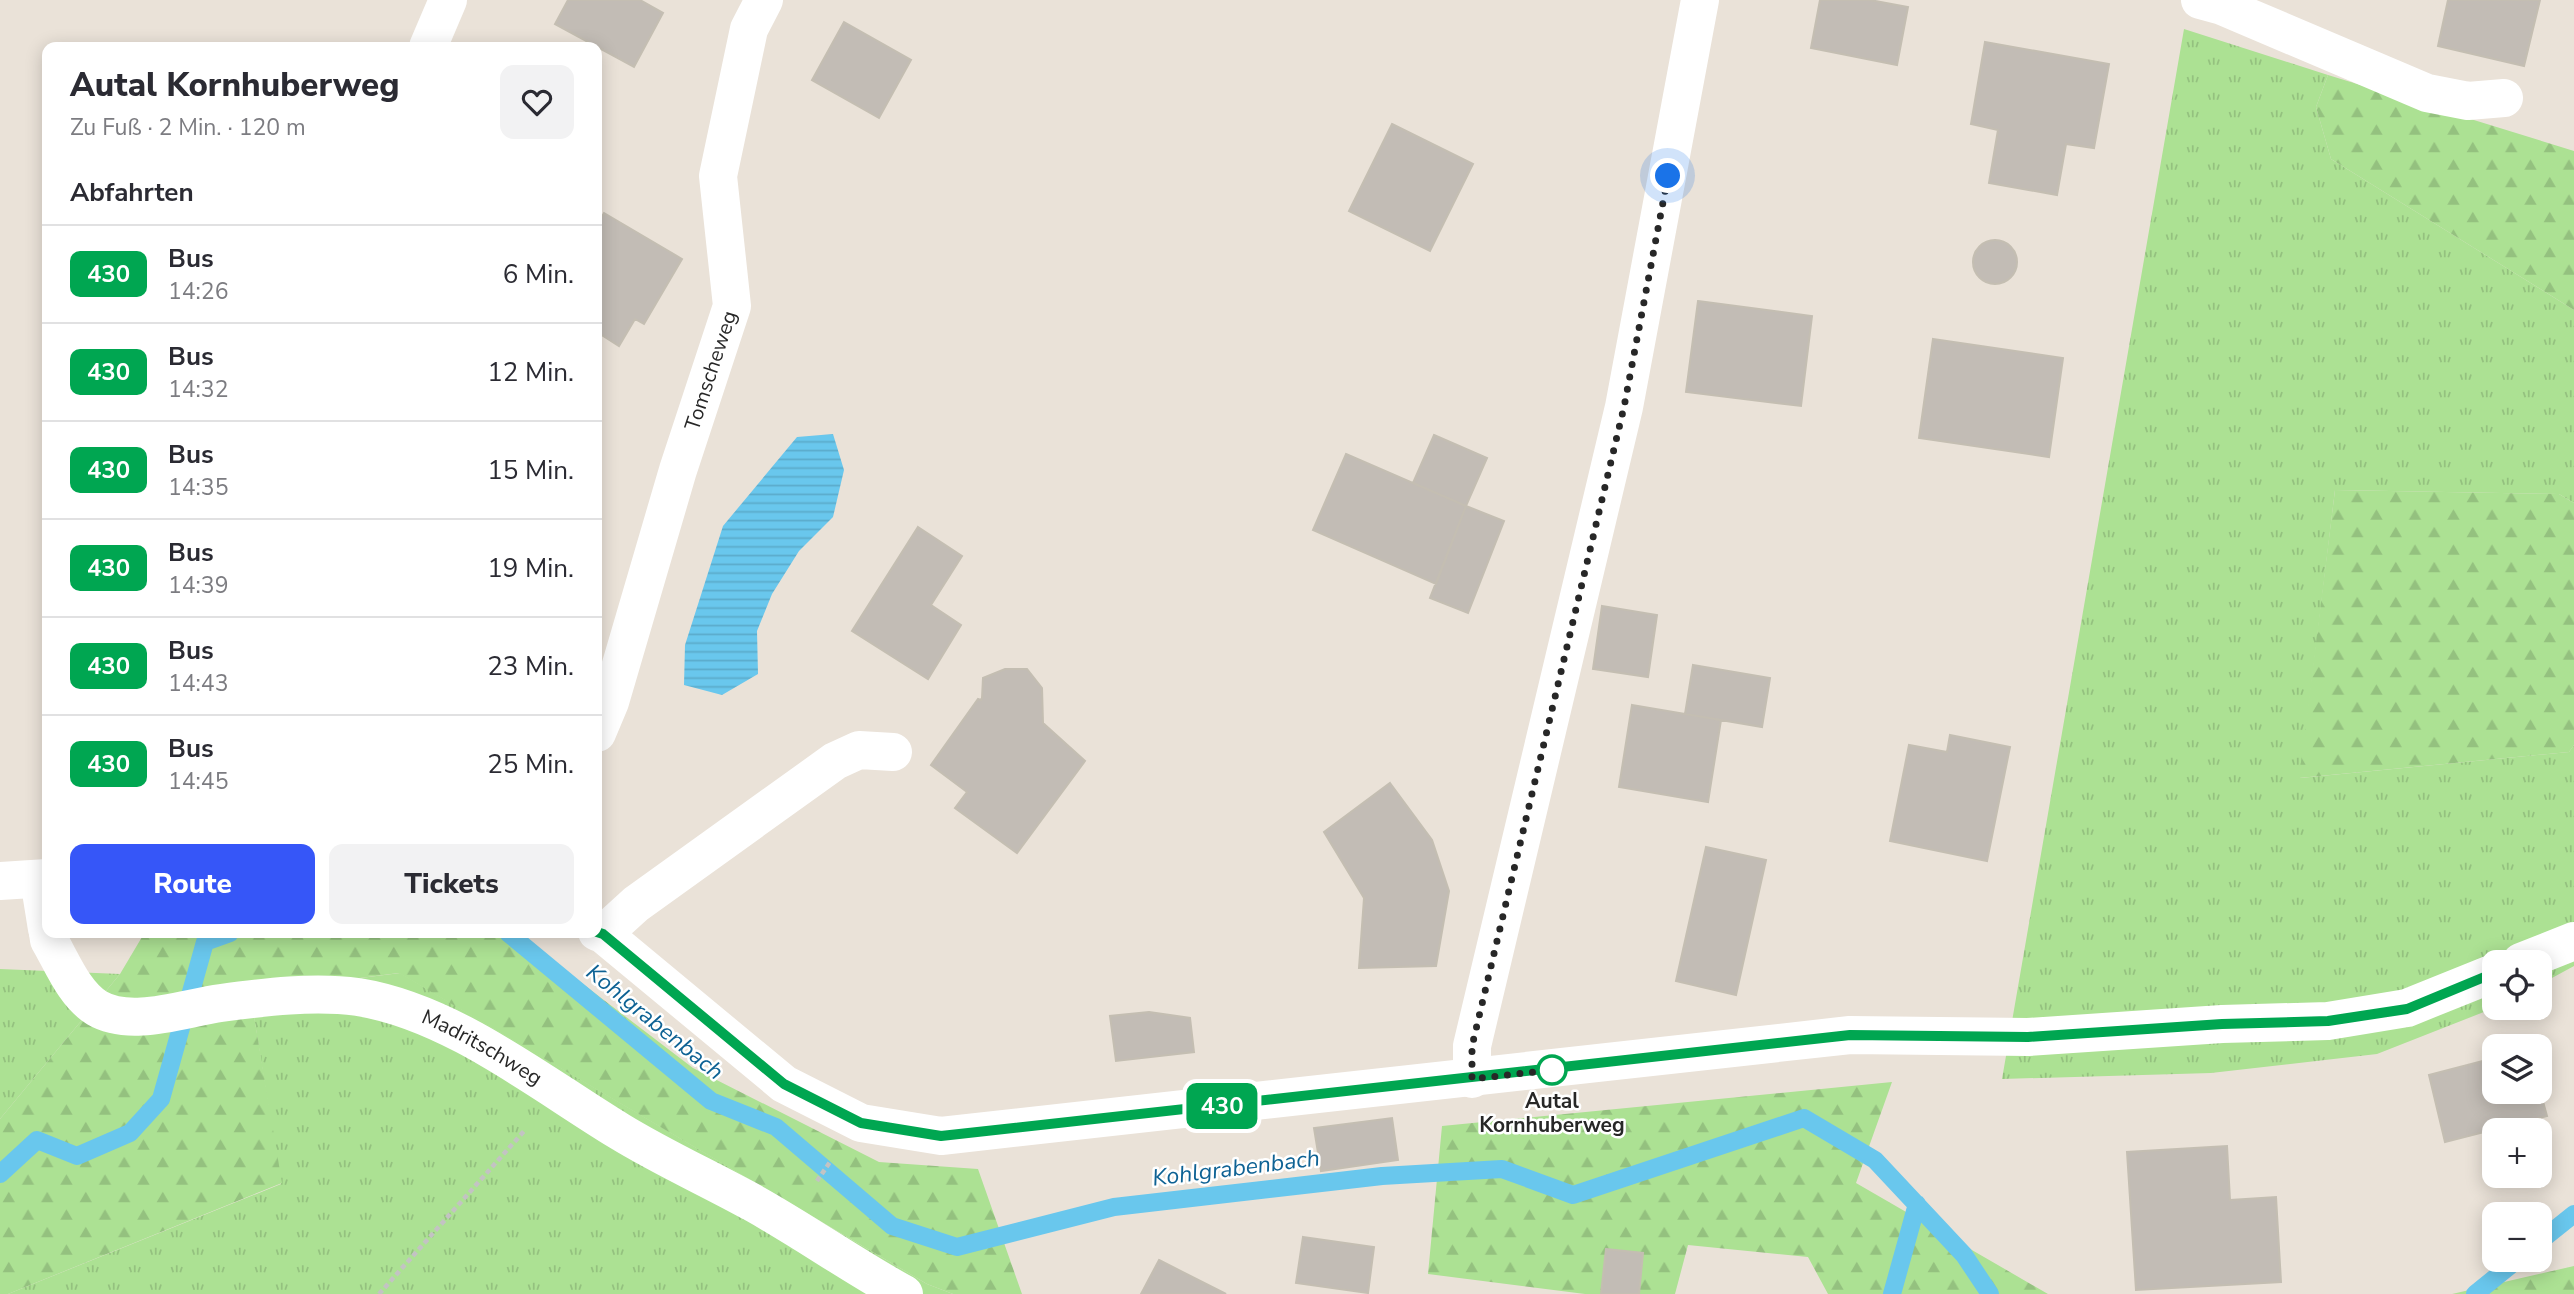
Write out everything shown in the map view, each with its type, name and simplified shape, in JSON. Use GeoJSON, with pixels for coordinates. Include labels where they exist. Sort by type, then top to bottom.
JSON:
{"type":"FeatureCollection","features":[{"type":"Feature","properties":{"kind":"street"},"geometry":{"type":"LineString","coordinates":[[430,42],[447,0]]}},
{"type":"Feature","properties":{"kind":"street","name":"Tomscheweg"},"geometry":{"type":"LineString","coordinates":[[602,721],[610,702],[678,470],[732,306],[718,176],[749,29],[764,0]]}},
{"type":"Feature","properties":{"kind":"street"},"geometry":{"type":"LineString","coordinates":[[1472,1079],[1472,1046],[1624,407],[1700,0]]}},
{"type":"Feature","properties":{"kind":"street"},"geometry":{"type":"LineString","coordinates":[[2200,0],[2427,93],[2468,101],[2504,98]]}},
{"type":"Feature","properties":{"kind":"street"},"geometry":{"type":"LineString","coordinates":[[602,931],[835,761],[859,750],[893,752]]}},
{"type":"Feature","properties":{"kind":"street"},"geometry":{"type":"LineString","coordinates":[[0,881],[42,878]]}},
{"type":"Feature","properties":{"kind":"street"},"geometry":{"type":"LineString","coordinates":[[602,935],[784,1084],[861,1123],[941,1136],[1850,1035],[2028,1037],[2222,1024],[2328,1021],[2407,1009],[2482,978]]}},
{"type":"Feature","properties":{"kind":"street","name":"Madritschweg"},"geometry":{"type":"LineString","coordinates":[[49,938],[82,996],[98,1008],[119,1016],[164,1014],[221,1003],[309,995],[358,997],[404,1008],[506,1058],[624,1134],[763,1208],[904,1294]]}},
{"type":"Feature","properties":{"kind":"street"},"geometry":{"type":"LineString","coordinates":[[2551,950],[2574,941]]}},
{"type":"Feature","properties":{"kind":"path"},"geometry":{"type":"LineString","coordinates":[[379,1294],[531,1123],[554,1090]]}},
{"type":"Feature","properties":{"kind":"path"},"geometry":{"type":"LineString","coordinates":[[810,1191],[835,1153]]}},
{"type":"Feature","properties":{"kind":"green space"},"geometry":{"type":"Polygon","coordinates":[[[2184,29],[2328,75],[2316,107],[2331,159],[2574,310],[2574,503],[2559,494],[2335,490],[2300,778],[2569,752],[2574,745],[2574,966],[2552,978],[2552,950],[2482,950],[2482,1013],[2377,1054],[2211,1073],[2002,1079],[2184,29]]]}},
{"type":"Feature","properties":{"kind":"green space"},"geometry":{"type":"Polygon","coordinates":[[[2328,75],[2574,151],[2574,310],[2331,159],[2316,107],[2328,75]]]}},
{"type":"Feature","properties":{"kind":"green space"},"geometry":{"type":"Polygon","coordinates":[[[2335,490],[2559,494],[2574,503],[2574,745],[2569,752],[2299,778],[2335,490]]]}},
{"type":"Feature","properties":{"kind":"green space"},"geometry":{"type":"Polygon","coordinates":[[[141,938],[523,938],[693,1068],[879,1162],[978,1169],[1022,1294],[953,1294],[927,1284],[399,973],[250,992],[282,1183],[8,1294],[0,1294],[0,1119],[120,974],[141,938]]]}},
{"type":"Feature","properties":{"kind":"green space"},"geometry":{"type":"Polygon","coordinates":[[[0,969],[120,974],[0,1119],[0,969]]]}},
{"type":"Feature","properties":{"kind":"green space"},"geometry":{"type":"Polygon","coordinates":[[[400,973],[927,1284],[953,1294],[8,1294],[281,1184],[250,992],[400,973]]]}},
{"type":"Feature","properties":{"kind":"green space"},"geometry":{"type":"Polygon","coordinates":[[[1892,1082],[1856,1183],[2048,1294],[1828,1294],[1808,1257],[1688,1245],[1675,1294],[1585,1294],[1428,1274],[1442,1126],[1892,1082]]]}},
{"type":"Feature","properties":{"kind":"green space"},"geometry":{"type":"Polygon","coordinates":[[[2574,1266],[2574,1294],[2452,1294],[2552,1272],[2574,1266]]]}},
{"type":"Feature","properties":{"kind":"water"},"geometry":{"type":"Polygon","coordinates":[[[833,434],[844,470],[833,517],[799,551],[772,594],[757,631],[758,674],[722,695],[684,685],[685,645],[723,526],[797,437],[833,434]]]}},
{"type":"Feature","properties":{"kind":"building"},"geometry":{"type":"Polygon","coordinates":[[[568,0],[640,0],[663,13],[634,67],[602,50],[602,42],[588,42],[555,24],[568,0]]]}},
{"type":"Feature","properties":{"kind":"building"},"geometry":{"type":"Polygon","coordinates":[[[1820,0],[1870,0],[1908,7],[1897,65],[1811,48],[1820,0]]]}},
{"type":"Feature","properties":{"kind":"building"},"geometry":{"type":"Polygon","coordinates":[[[2448,0],[2540,0],[2524,66],[2438,46],[2448,0]]]}},
{"type":"Feature","properties":{"kind":"building"},"geometry":{"type":"Polygon","coordinates":[[[844,22],[911,60],[879,118],[812,80],[844,22]]]}},
{"type":"Feature","properties":{"kind":"building"},"geometry":{"type":"Polygon","coordinates":[[[1985,42],[2109,64],[2094,148],[2066,144],[2057,195],[1989,183],[1998,130],[1971,124],[1985,42]]]}},
{"type":"Feature","properties":{"kind":"building"},"geometry":{"type":"Polygon","coordinates":[[[1392,124],[1473,164],[1430,251],[1349,211],[1392,124]]]}},
{"type":"Feature","properties":{"kind":"building"},"geometry":{"type":"Polygon","coordinates":[[[604,213],[682,259],[644,324],[635,319],[619,346],[602,335],[604,213]]]}},
{"type":"Feature","properties":{"kind":"building"},"geometry":{"type":"Polygon","coordinates":[[[1995,240],[2011,246],[2017,262],[2011,278],[1995,284],[1979,278],[1973,262],[1979,246],[1995,240]]]}},
{"type":"Feature","properties":{"kind":"building"},"geometry":{"type":"Polygon","coordinates":[[[1698,301],[1812,316],[1801,406],[1686,392],[1698,301]]]}},
{"type":"Feature","properties":{"kind":"building"},"geometry":{"type":"Polygon","coordinates":[[[1933,339],[2063,358],[2049,457],[1919,438],[1933,339]]]}},
{"type":"Feature","properties":{"kind":"building"},"geometry":{"type":"Polygon","coordinates":[[[1434,435],[1487,458],[1466,506],[1413,483],[1434,435]]]}},
{"type":"Feature","properties":{"kind":"building"},"geometry":{"type":"Polygon","coordinates":[[[1346,454],[1466,506],[1436,584],[1313,530],[1346,454]]]}},
{"type":"Feature","properties":{"kind":"building"},"geometry":{"type":"Polygon","coordinates":[[[1466,506],[1504,521],[1468,613],[1430,598],[1466,506]]]}},
{"type":"Feature","properties":{"kind":"building"},"geometry":{"type":"Polygon","coordinates":[[[918,527],[962,556],[931,605],[961,625],[928,679],[852,631],[918,527]]]}},
{"type":"Feature","properties":{"kind":"building"},"geometry":{"type":"Polygon","coordinates":[[[1602,606],[1657,615],[1648,677],[1593,669],[1602,606]]]}},
{"type":"Feature","properties":{"kind":"building"},"geometry":{"type":"Polygon","coordinates":[[[1693,665],[1770,678],[1762,727],[1685,714],[1693,665]]]}},
{"type":"Feature","properties":{"kind":"building"},"geometry":{"type":"Polygon","coordinates":[[[1005,669],[1027,669],[1042,688],[1043,723],[1085,761],[1017,853],[955,808],[967,792],[931,765],[978,699],[981,700],[983,678],[1005,669]]]}},
{"type":"Feature","properties":{"kind":"building"},"geometry":{"type":"Polygon","coordinates":[[[1632,705],[1721,720],[1708,802],[1619,787],[1632,705]]]}},
{"type":"Feature","properties":{"kind":"building"},"geometry":{"type":"Polygon","coordinates":[[[1950,735],[2010,747],[1987,861],[1890,841],[1909,745],[1947,752],[1950,735]]]}},
{"type":"Feature","properties":{"kind":"building"},"geometry":{"type":"Polygon","coordinates":[[[1390,783],[1432,840],[1449,891],[1436,966],[1359,968],[1364,898],[1324,832],[1390,783]]]}},
{"type":"Feature","properties":{"kind":"building"},"geometry":{"type":"Polygon","coordinates":[[[1706,847],[1766,860],[1736,995],[1676,981],[1706,847]]]}},
{"type":"Feature","properties":{"kind":"building"},"geometry":{"type":"Polygon","coordinates":[[[1149,1012],[1190,1018],[1194,1052],[1116,1061],[1110,1016],[1149,1012]]]}},
{"type":"Feature","properties":{"kind":"building"},"geometry":{"type":"Polygon","coordinates":[[[2482,1061],[2482,1104],[2544,1104],[2547,1116],[2482,1118],[2482,1133],[2445,1142],[2429,1075],[2482,1061]]]}},
{"type":"Feature","properties":{"kind":"building"},"geometry":{"type":"Polygon","coordinates":[[[1392,1118],[1398,1160],[1321,1171],[1314,1128],[1392,1118]]]}},
{"type":"Feature","properties":{"kind":"building"},"geometry":{"type":"Polygon","coordinates":[[[2227,1146],[2230,1200],[2276,1197],[2281,1282],[2136,1290],[2127,1152],[2227,1146]]]}},
{"type":"Feature","properties":{"kind":"building"},"geometry":{"type":"Polygon","coordinates":[[[1303,1237],[1374,1247],[1368,1293],[1296,1283],[1303,1237]]]}},
{"type":"Feature","properties":{"kind":"building"},"geometry":{"type":"Polygon","coordinates":[[[1606,1249],[1643,1253],[1639,1294],[1601,1294],[1606,1249]]]}},
{"type":"Feature","properties":{"kind":"building"},"geometry":{"type":"Polygon","coordinates":[[[1159,1260],[1226,1294],[1141,1294],[1159,1260]]]}},
{"type":"Feature","properties":{"kind":"waterway","name":"Kohlgrabenbach"},"geometry":{"type":"LineString","coordinates":[[0,1174],[37,1140],[77,1156],[130,1133],[161,1099],[205,942],[216,938]]}},
{"type":"Feature","properties":{"kind":"waterway","name":"Kohlgrabenbach"},"geometry":{"type":"LineString","coordinates":[[514,938],[711,1101],[776,1127],[892,1226],[957,1247],[1114,1207],[1382,1176],[1502,1169],[1573,1195],[1804,1118],[1875,1160],[1964,1255],[1990,1294]]}},
{"type":"Feature","properties":{"kind":"waterway"},"geometry":{"type":"LineString","coordinates":[[1892,1294],[1917,1204]]}},
{"type":"Feature","properties":{"kind":"waterway","name":"Kohlgrabenbach"},"geometry":{"type":"LineString","coordinates":[[2552,1232],[2574,1214]]}},
{"type":"Feature","properties":{"kind":"waterway","name":"Kohlgrabenbach"},"geometry":{"type":"LineString","coordinates":[[2475,1294],[2502,1272]]}},
{"type":"Feature","properties":{"kind":"bus line","name":"430"},"geometry":{"type":"LineString","coordinates":[[602,934],[784,1084],[861,1123],[941,1136],[1850,1035],[2028,1037],[2222,1024],[2328,1021],[2407,1009],[2482,978]]}},
{"type":"Feature","properties":{"kind":"place","name":"Autal Kornhuberweg"},"geometry":{"type":"Point","coordinates":[1552,1070]}},
{"type":"Feature","properties":{"kind":"route"},"geometry":{"type":"LineString","coordinates":[[1552,1070],[1561,1069],[1472,1079],[1472,1046],[1624,407],[1668,176]]}}]}
